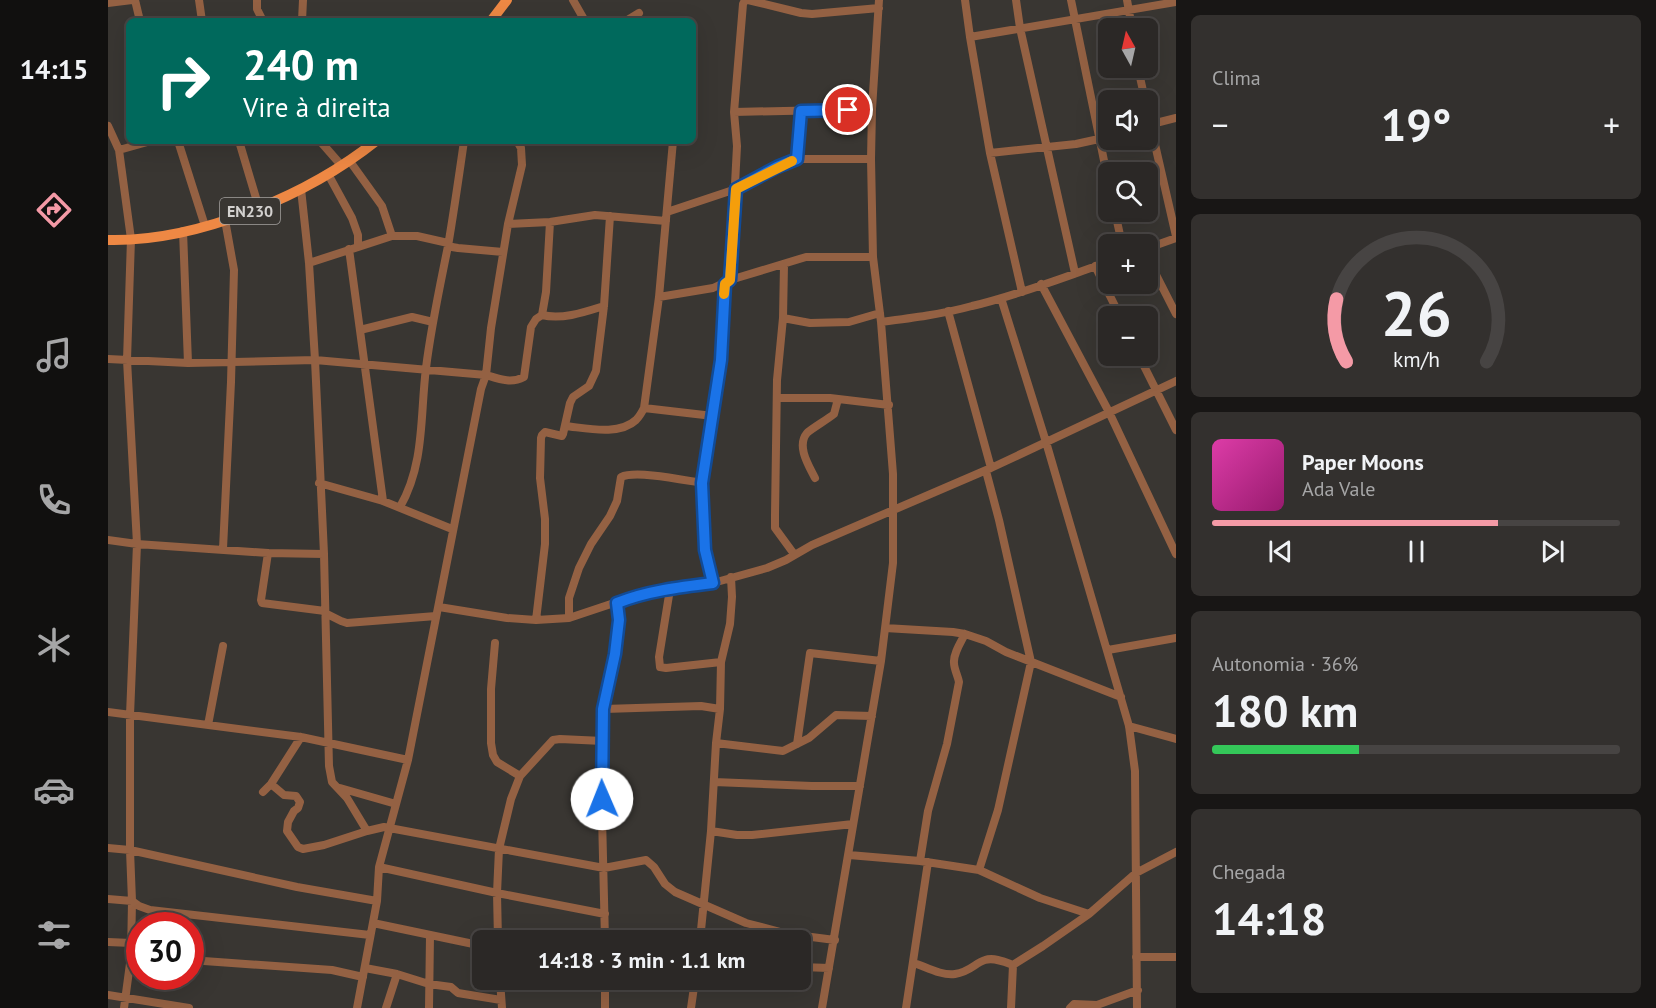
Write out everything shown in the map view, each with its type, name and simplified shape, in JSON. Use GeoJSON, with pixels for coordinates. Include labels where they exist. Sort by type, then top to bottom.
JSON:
{"type":"FeatureCollection","features":[{"type":"Feature","properties":{"kind":"main road"},"geometry":{"type":"LineString","coordinates":[[493,18],[503,1]]}},
{"type":"Feature","properties":{"kind":"main road","name":"EN230"},"geometry":{"type":"LineString","coordinates":[[108,240],[183,231],[259,208],[328,174],[372,144]]}},
{"type":"Feature","properties":{"kind":"street"},"geometry":{"type":"LineString","coordinates":[[108,3],[133,0],[139,18]]}},
{"type":"Feature","properties":{"kind":"street"},"geometry":{"type":"LineString","coordinates":[[199,0],[202,18]]}},
{"type":"Feature","properties":{"kind":"street"},"geometry":{"type":"LineString","coordinates":[[256,0],[262,18]]}},
{"type":"Feature","properties":{"kind":"street"},"geometry":{"type":"LineString","coordinates":[[302,18],[303,0]]}},
{"type":"Feature","properties":{"kind":"street"},"geometry":{"type":"LineString","coordinates":[[573,0],[583,18]]}},
{"type":"Feature","properties":{"kind":"street"},"geometry":{"type":"LineString","coordinates":[[713,583],[705,550],[702,483],[721,360],[736,189],[737,146],[734,112],[743,4],[746,0],[812,14],[879,4],[872,109],[873,256],[881,317],[888,405],[894,511],[893,563],[881,661],[822,1008]]}},
{"type":"Feature","properties":{"kind":"street"},"geometry":{"type":"LineString","coordinates":[[965,0],[990,153],[1022,292]]}},
{"type":"Feature","properties":{"kind":"street"},"geometry":{"type":"LineString","coordinates":[[1016,0],[1020,28],[1075,273]]}},
{"type":"Feature","properties":{"kind":"street"},"geometry":{"type":"LineString","coordinates":[[1071,0],[1098,114]]}},
{"type":"Feature","properties":{"kind":"street"},"geometry":{"type":"LineString","coordinates":[[1127,0],[1130,18]]}},
{"type":"Feature","properties":{"kind":"street"},"geometry":{"type":"LineString","coordinates":[[970,37],[1176,2]]}},
{"type":"Feature","properties":{"kind":"street"},"geometry":{"type":"LineString","coordinates":[[631,18],[639,13]]}},
{"type":"Feature","properties":{"kind":"street"},"geometry":{"type":"LineString","coordinates":[[734,112],[872,109]]}},
{"type":"Feature","properties":{"kind":"street"},"geometry":{"type":"LineString","coordinates":[[797,159],[801,111]]}},
{"type":"Feature","properties":{"kind":"street"},"geometry":{"type":"LineString","coordinates":[[1158,122],[1176,118]]}},
{"type":"Feature","properties":{"kind":"street"},"geometry":{"type":"LineString","coordinates":[[108,126],[119,150],[131,239],[127,360],[137,544],[130,715],[132,912]]}},
{"type":"Feature","properties":{"kind":"street"},"geometry":{"type":"LineString","coordinates":[[990,153],[1098,139]]}},
{"type":"Feature","properties":{"kind":"street"},"geometry":{"type":"LineString","coordinates":[[119,150],[140,144]]}},
{"type":"Feature","properties":{"kind":"street"},"geometry":{"type":"LineString","coordinates":[[179,144],[205,226]]}},
{"type":"Feature","properties":{"kind":"street"},"geometry":{"type":"LineString","coordinates":[[240,144],[259,208]]}},
{"type":"Feature","properties":{"kind":"street"},"geometry":{"type":"LineString","coordinates":[[323,144],[345,163],[382,206],[392,236]]}},
{"type":"Feature","properties":{"kind":"street"},"geometry":{"type":"LineString","coordinates":[[400,507],[415,474],[433,322],[464,144]]}},
{"type":"Feature","properties":{"kind":"street"},"geometry":{"type":"LineString","coordinates":[[357,1008],[377,901],[379,867],[408,760],[439,607],[452,529],[481,388],[486,375],[503,252],[522,165],[519,144]]}},
{"type":"Feature","properties":{"kind":"street"},"geometry":{"type":"LineString","coordinates":[[565,426],[614,429],[636,420],[644,408],[659,297],[673,144]]}},
{"type":"Feature","properties":{"kind":"street"},"geometry":{"type":"LineString","coordinates":[[1155,150],[1176,237],[1158,244]]}},
{"type":"Feature","properties":{"kind":"street"},"geometry":{"type":"LineString","coordinates":[[667,212],[736,189],[797,159],[871,159]]}},
{"type":"Feature","properties":{"kind":"street"},"geometry":{"type":"LineString","coordinates":[[328,174],[352,218],[358,234],[358,246]]}},
{"type":"Feature","properties":{"kind":"street"},"geometry":{"type":"LineString","coordinates":[[301,189],[309,263],[315,360],[324,554],[327,743],[331,778],[347,798],[367,831]]}},
{"type":"Feature","properties":{"kind":"street"},"geometry":{"type":"LineString","coordinates":[[508,224],[550,222],[595,215],[666,221]]}},
{"type":"Feature","properties":{"kind":"street"},"geometry":{"type":"LineString","coordinates":[[536,620],[545,544],[545,519],[540,478],[541,438],[545,432],[562,436],[573,397],[589,386],[596,371],[604,306],[610,216]]}},
{"type":"Feature","properties":{"kind":"street"},"geometry":{"type":"LineString","coordinates":[[223,549],[234,270],[225,220]]}},
{"type":"Feature","properties":{"kind":"street"},"geometry":{"type":"LineString","coordinates":[[108,359],[188,363],[315,360],[486,375],[506,381],[515,381],[524,377],[531,327],[542,315],[546,292],[550,222]]}},
{"type":"Feature","properties":{"kind":"street"},"geometry":{"type":"LineString","coordinates":[[183,231],[188,363]]}},
{"type":"Feature","properties":{"kind":"street"},"geometry":{"type":"LineString","coordinates":[[309,263],[392,236],[417,236],[448,243],[452,247],[503,252]]}},
{"type":"Feature","properties":{"kind":"street"},"geometry":{"type":"LineString","coordinates":[[349,249],[383,501]]}},
{"type":"Feature","properties":{"kind":"street"},"geometry":{"type":"LineString","coordinates":[[659,297],[713,288],[806,257],[873,256]]}},
{"type":"Feature","properties":{"kind":"street"},"geometry":{"type":"LineString","coordinates":[[784,265],[777,398],[775,528],[794,554]]}},
{"type":"Feature","properties":{"kind":"street"},"geometry":{"type":"LineString","coordinates":[[783,318],[810,323],[849,322],[948,311],[1022,292],[1098,266]]}},
{"type":"Feature","properties":{"kind":"street"},"geometry":{"type":"LineString","coordinates":[[1095,267],[1115,306]]}},
{"type":"Feature","properties":{"kind":"street"},"geometry":{"type":"LineString","coordinates":[[1158,279],[1176,314]]}},
{"type":"Feature","properties":{"kind":"street"},"geometry":{"type":"LineString","coordinates":[[1041,284],[1109,412],[1176,554]]}},
{"type":"Feature","properties":{"kind":"street"},"geometry":{"type":"LineString","coordinates":[[1001,298],[1046,442],[1129,726],[1135,771],[1137,1008]]}},
{"type":"Feature","properties":{"kind":"street"},"geometry":{"type":"LineString","coordinates":[[542,315],[562,316],[604,306]]}},
{"type":"Feature","properties":{"kind":"street"},"geometry":{"type":"LineString","coordinates":[[948,311],[988,470],[1031,662],[998,810],[979,870]]}},
{"type":"Feature","properties":{"kind":"street"},"geometry":{"type":"LineString","coordinates":[[360,330],[412,317],[433,322]]}},
{"type":"Feature","properties":{"kind":"street"},"geometry":{"type":"LineString","coordinates":[[1144,366],[1176,430]]}},
{"type":"Feature","properties":{"kind":"street"},"geometry":{"type":"LineString","coordinates":[[439,607],[507,618],[536,620],[569,618],[632,597],[713,583],[767,568],[812,545],[988,470],[1176,381]]}},
{"type":"Feature","properties":{"kind":"street"},"geometry":{"type":"LineString","coordinates":[[777,398],[838,399],[888,405]]}},
{"type":"Feature","properties":{"kind":"street"},"geometry":{"type":"LineString","coordinates":[[814,478],[804,457],[804,439],[807,433],[834,414],[838,399]]}},
{"type":"Feature","properties":{"kind":"street"},"geometry":{"type":"LineString","coordinates":[[644,408],[713,416]]}},
{"type":"Feature","properties":{"kind":"street"},"geometry":{"type":"LineString","coordinates":[[569,618],[569,598],[579,568],[591,544],[614,509],[621,477],[627,474],[702,483]]}},
{"type":"Feature","properties":{"kind":"street"},"geometry":{"type":"LineString","coordinates":[[319,483],[383,501],[452,529]]}},
{"type":"Feature","properties":{"kind":"street"},"geometry":{"type":"LineString","coordinates":[[108,540],[268,553],[324,554]]}},
{"type":"Feature","properties":{"kind":"street"},"geometry":{"type":"LineString","coordinates":[[268,553],[261,602],[264,604],[325,612],[347,622],[436,616]]}},
{"type":"Feature","properties":{"kind":"street"},"geometry":{"type":"LineString","coordinates":[[701,930],[711,831],[721,662],[730,624],[731,577]]}},
{"type":"Feature","properties":{"kind":"street"},"geometry":{"type":"LineString","coordinates":[[670,589],[659,657],[660,667],[721,662]]}},
{"type":"Feature","properties":{"kind":"street"},"geometry":{"type":"LineString","coordinates":[[605,930],[601,776],[603,709],[615,654],[619,620],[617,603]]}},
{"type":"Feature","properties":{"kind":"street"},"geometry":{"type":"LineString","coordinates":[[885,628],[965,634],[1121,697]]}},
{"type":"Feature","properties":{"kind":"street"},"geometry":{"type":"LineString","coordinates":[[906,1008],[914,963],[928,811],[946,744],[959,682],[954,662],[965,634]]}},
{"type":"Feature","properties":{"kind":"street"},"geometry":{"type":"LineString","coordinates":[[1108,650],[1176,638]]}},
{"type":"Feature","properties":{"kind":"street"},"geometry":{"type":"LineString","coordinates":[[495,643],[491,743],[493,755],[497,762],[520,776]]}},
{"type":"Feature","properties":{"kind":"street"},"geometry":{"type":"LineString","coordinates":[[208,725],[223,646]]}},
{"type":"Feature","properties":{"kind":"street"},"geometry":{"type":"LineString","coordinates":[[797,744],[810,653],[881,661]]}},
{"type":"Feature","properties":{"kind":"street"},"geometry":{"type":"LineString","coordinates":[[603,709],[700,706],[720,709]]}},
{"type":"Feature","properties":{"kind":"street"},"geometry":{"type":"LineString","coordinates":[[108,712],[301,737],[408,760]]}},
{"type":"Feature","properties":{"kind":"street"},"geometry":{"type":"LineString","coordinates":[[716,743],[783,751],[809,738],[836,715],[872,716]]}},
{"type":"Feature","properties":{"kind":"street"},"geometry":{"type":"LineString","coordinates":[[1129,726],[1176,739]]}},
{"type":"Feature","properties":{"kind":"street"},"geometry":{"type":"LineString","coordinates":[[263,792],[271,784],[301,737]]}},
{"type":"Feature","properties":{"kind":"street"},"geometry":{"type":"LineString","coordinates":[[498,930],[499,849],[511,799],[520,776],[553,740],[603,741]]}},
{"type":"Feature","properties":{"kind":"street"},"geometry":{"type":"LineString","coordinates":[[714,782],[860,786]]}},
{"type":"Feature","properties":{"kind":"street"},"geometry":{"type":"LineString","coordinates":[[271,784],[284,795],[296,796],[300,802],[288,822],[287,831],[298,847],[303,849],[384,827],[604,868],[646,860],[675,892],[746,923],[788,934],[835,940]]}},
{"type":"Feature","properties":{"kind":"street"},"geometry":{"type":"LineString","coordinates":[[339,788],[396,804]]}},
{"type":"Feature","properties":{"kind":"street"},"geometry":{"type":"LineString","coordinates":[[711,831],[752,835],[853,824]]}},
{"type":"Feature","properties":{"kind":"street"},"geometry":{"type":"LineString","coordinates":[[108,848],[130,850],[297,887],[377,901]]}},
{"type":"Feature","properties":{"kind":"street"},"geometry":{"type":"LineString","coordinates":[[914,963],[954,975],[969,971],[987,959],[1013,964],[1089,914],[1136,873],[1176,852]]}},
{"type":"Feature","properties":{"kind":"street"},"geometry":{"type":"LineString","coordinates":[[849,855],[924,861],[979,870],[1040,898],[1089,914]]}},
{"type":"Feature","properties":{"kind":"street"},"geometry":{"type":"LineString","coordinates":[[379,867],[604,914]]}},
{"type":"Feature","properties":{"kind":"street"},"geometry":{"type":"LineString","coordinates":[[108,900],[132,901],[150,910],[370,935]]}},
{"type":"Feature","properties":{"kind":"street"},"geometry":{"type":"LineString","coordinates":[[373,923],[472,944]]}},
{"type":"Feature","properties":{"kind":"street"},"geometry":{"type":"LineString","coordinates":[[429,1008],[430,936]]}},
{"type":"Feature","properties":{"kind":"street"},"geometry":{"type":"LineString","coordinates":[[108,942],[126,943]]}},
{"type":"Feature","properties":{"kind":"street"},"geometry":{"type":"LineString","coordinates":[[1136,957],[1176,957]]}},
{"type":"Feature","properties":{"kind":"street"},"geometry":{"type":"LineString","coordinates":[[204,961],[332,970],[363,977]]}},
{"type":"Feature","properties":{"kind":"street"},"geometry":{"type":"LineString","coordinates":[[1011,1008],[1013,964]]}},
{"type":"Feature","properties":{"kind":"street"},"geometry":{"type":"LineString","coordinates":[[811,967],[829,968]]}},
{"type":"Feature","properties":{"kind":"street"},"geometry":{"type":"LineString","coordinates":[[365,968],[398,974],[429,984],[451,987],[458,993],[501,1004]]}},
{"type":"Feature","properties":{"kind":"street"},"geometry":{"type":"LineString","coordinates":[[386,1008],[398,974]]}},
{"type":"Feature","properties":{"kind":"street"},"geometry":{"type":"LineString","coordinates":[[124,1008],[128,990]]}},
{"type":"Feature","properties":{"kind":"street"},"geometry":{"type":"LineString","coordinates":[[605,990],[605,1008]]}},
{"type":"Feature","properties":{"kind":"street"},"geometry":{"type":"LineString","coordinates":[[691,1008],[694,990]]}},
{"type":"Feature","properties":{"kind":"street"},"geometry":{"type":"LineString","coordinates":[[1070,1008],[1074,1004],[1097,1005],[1138,990]]}},
{"type":"Feature","properties":{"kind":"street"},"geometry":{"type":"LineString","coordinates":[[108,995],[189,1008]]}},
{"type":"Feature","properties":{"kind":"slow traffic"},"geometry":{"type":"LineString","coordinates":[[724,294],[725,284],[730,280],[736,189],[792,161]]}},
{"type":"Feature","properties":{"kind":"route"},"geometry":{"type":"LineString","coordinates":[[602,799],[603,709],[615,654],[619,620],[617,603],[632,597],[670,589],[713,583],[705,550],[702,483],[721,360],[725,284],[730,280],[736,189],[797,159],[801,111],[848,110]]}}]}
